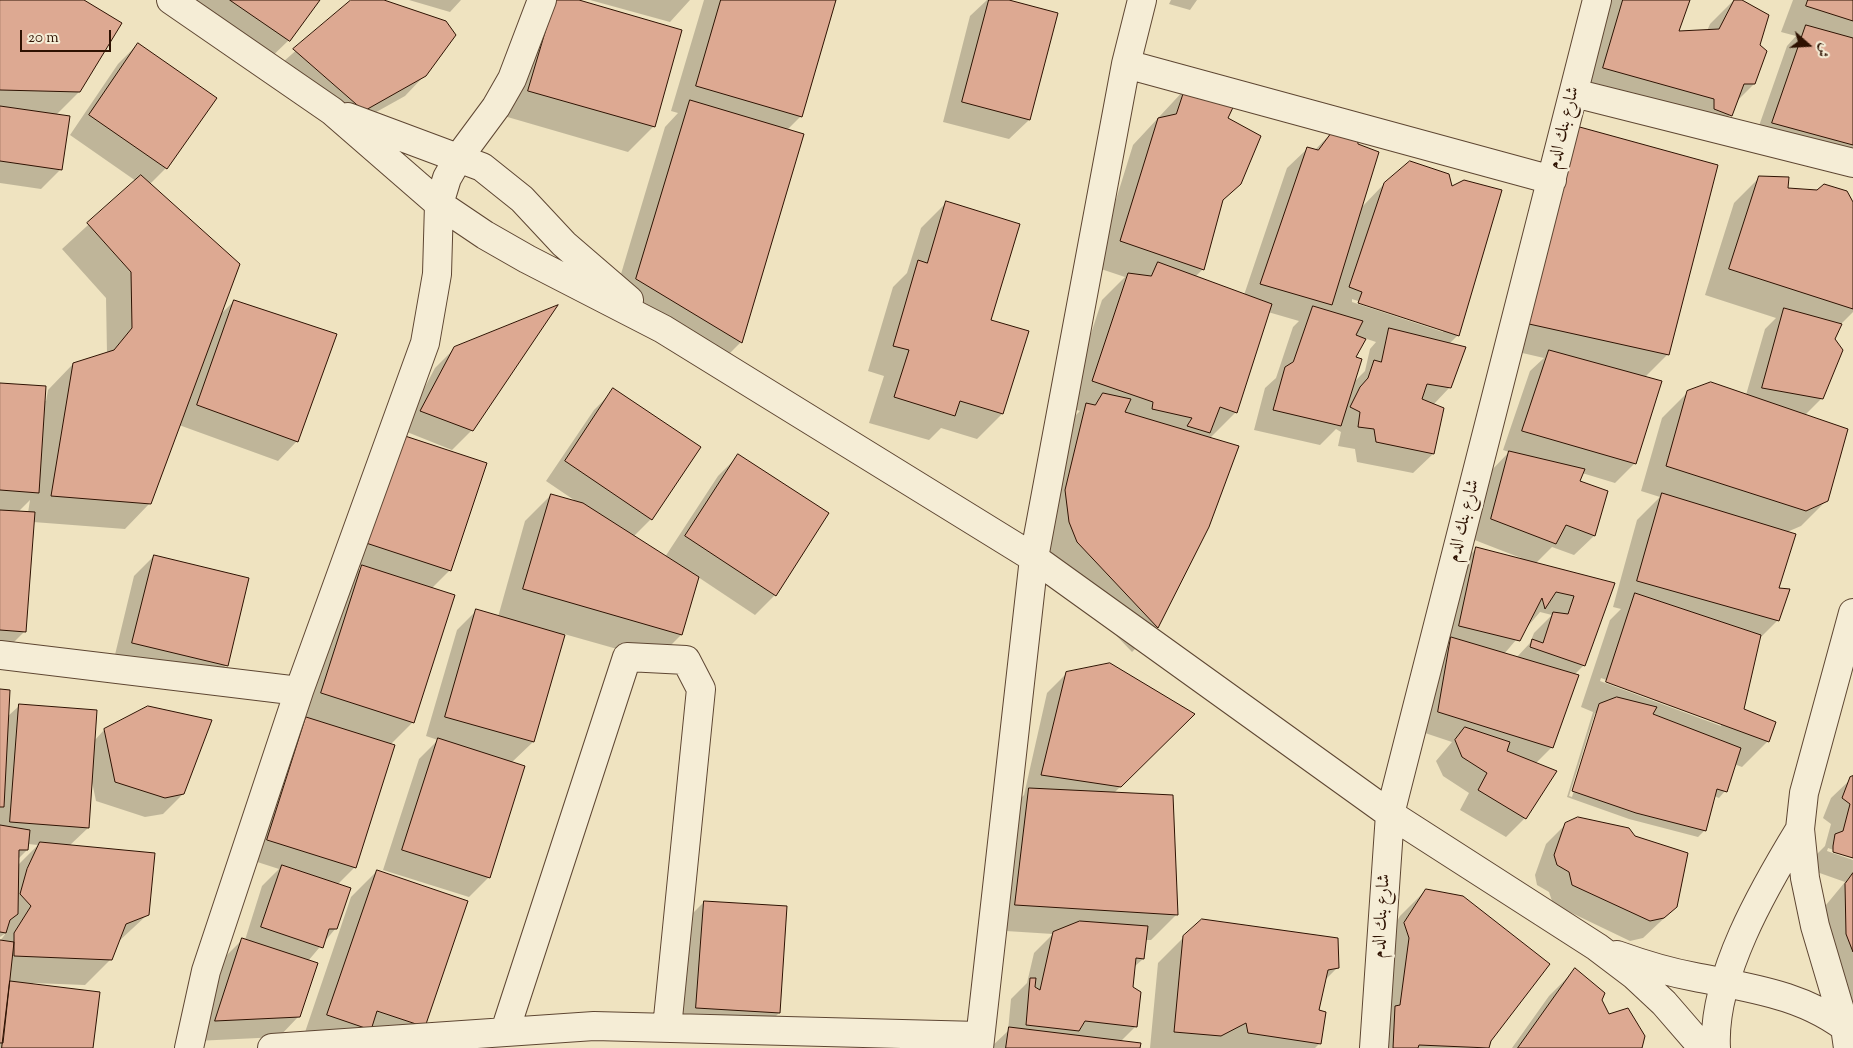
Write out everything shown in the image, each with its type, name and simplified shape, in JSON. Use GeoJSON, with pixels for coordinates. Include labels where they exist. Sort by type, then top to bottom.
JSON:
{"type":"FeatureCollection","features":[{"type":"Feature","properties":{"kind":"street"},"geometry":{"type":"LineString","coordinates":[[171,0],[332,111],[439,204],[527,259],[663,329],[1034,558],[1390,814],[1598,947],[1634,975],[1664,1002],[1704,1048]]}},
{"type":"Feature","properties":{"kind":"street"},"geometry":{"type":"LineString","coordinates":[[189,1048],[206,971],[299,691],[426,343],[438,274],[439,204],[447,178],[459,157],[496,107],[512,78],[542,0]]}},
{"type":"Feature","properties":{"kind":"street"},"geometry":{"type":"LineString","coordinates":[[272,1048],[505,1031],[594,1037],[667,1028],[979,1042],[1034,558],[1126,64],[1142,0]]}},
{"type":"Feature","properties":{"kind":"street","name":"شارع بنك الدم"},"geometry":{"type":"LineString","coordinates":[[1374,1048],[1390,814],[1574,93],[1591,1]]}},
{"type":"Feature","properties":{"kind":"street"},"geometry":{"type":"LineString","coordinates":[[1126,64],[1552,180]]}},
{"type":"Feature","properties":{"kind":"street"},"geometry":{"type":"LineString","coordinates":[[1574,93],[1853,163]]}},
{"type":"Feature","properties":{"kind":"street"},"geometry":{"type":"LineString","coordinates":[[332,111],[482,166],[522,199],[564,244],[663,329]]}},
{"type":"Feature","properties":{"kind":"street"},"geometry":{"type":"LineString","coordinates":[[1849,1036],[1815,926],[1805,878],[1800,829],[1804,793],[1853,613]]}},
{"type":"Feature","properties":{"kind":"street"},"geometry":{"type":"LineString","coordinates":[[0,655],[299,691]]}},
{"type":"Feature","properties":{"kind":"street"},"geometry":{"type":"LineString","coordinates":[[505,1031],[627,656],[686,660],[701,689],[667,1028]]}},
{"type":"Feature","properties":{"kind":"street"},"geometry":{"type":"LineString","coordinates":[[1716,1048],[1718,1009],[1725,983],[1767,885],[1800,829]]}},
{"type":"Feature","properties":{"kind":"street"},"geometry":{"type":"LineString","coordinates":[[1598,947],[1663,970],[1757,988],[1788,998],[1817,1010],[1849,1036]]}},
{"type":"Feature","properties":{"kind":"building"},"geometry":{"type":"Polygon","coordinates":[[[0,0],[84,0],[122,23],[80,92],[0,90],[0,0]]]}},
{"type":"Feature","properties":{"kind":"building"},"geometry":{"type":"Polygon","coordinates":[[[230,0],[320,0],[290,41],[230,0]]]}},
{"type":"Feature","properties":{"kind":"building"},"geometry":{"type":"Polygon","coordinates":[[[351,0],[384,0],[446,21],[456,35],[426,76],[364,111],[293,49],[351,0]]]}},
{"type":"Feature","properties":{"kind":"building"},"geometry":{"type":"Polygon","coordinates":[[[555,0],[579,0],[682,30],[655,127],[528,91],[555,0]]]}},
{"type":"Feature","properties":{"kind":"building"},"geometry":{"type":"Polygon","coordinates":[[[721,0],[836,0],[802,117],[696,86],[721,0]]]}},
{"type":"Feature","properties":{"kind":"building"},"geometry":{"type":"Polygon","coordinates":[[[989,0],[1009,0],[1058,13],[1030,120],[962,102],[989,0]]]}},
{"type":"Feature","properties":{"kind":"building"},"geometry":{"type":"Polygon","coordinates":[[[1623,0],[1690,0],[1679,31],[1719,29],[1734,0],[1742,0],[1769,15],[1760,45],[1767,51],[1755,84],[1744,84],[1732,116],[1714,109],[1714,99],[1603,68],[1623,0]]]}},
{"type":"Feature","properties":{"kind":"building"},"geometry":{"type":"Polygon","coordinates":[[[1808,0],[1853,0],[1853,21],[1806,6],[1808,0]]]}},
{"type":"Feature","properties":{"kind":"building"},"geometry":{"type":"Polygon","coordinates":[[[1806,25],[1853,38],[1853,145],[1772,123],[1806,25]]]}},
{"type":"Feature","properties":{"kind":"building"},"geometry":{"type":"Polygon","coordinates":[[[138,43],[217,98],[167,169],[89,115],[138,43]]]}},
{"type":"Feature","properties":{"kind":"building"},"geometry":{"type":"Polygon","coordinates":[[[1186,86],[1237,99],[1228,118],[1261,136],[1241,184],[1223,200],[1204,270],[1120,241],[1158,118],[1176,114],[1186,86]]]}},
{"type":"Feature","properties":{"kind":"building"},"geometry":{"type":"Polygon","coordinates":[[[690,100],[804,134],[742,343],[636,279],[690,100]]]}},
{"type":"Feature","properties":{"kind":"building"},"geometry":{"type":"Polygon","coordinates":[[[0,106],[70,116],[62,170],[0,161],[0,106]]]}},
{"type":"Feature","properties":{"kind":"building"},"geometry":{"type":"Polygon","coordinates":[[[1576,126],[1718,165],[1669,355],[1529,324],[1576,126]]]}},
{"type":"Feature","properties":{"kind":"building"},"geometry":{"type":"Polygon","coordinates":[[[1336,127],[1357,134],[1358,144],[1379,152],[1332,305],[1260,284],[1307,147],[1318,150],[1336,127]]]}},
{"type":"Feature","properties":{"kind":"building"},"geometry":{"type":"Polygon","coordinates":[[[1410,161],[1449,174],[1452,186],[1464,180],[1502,190],[1459,336],[1358,303],[1362,292],[1349,287],[1384,183],[1410,161]]]}},
{"type":"Feature","properties":{"kind":"building"},"geometry":{"type":"Polygon","coordinates":[[[141,175],[240,264],[151,504],[51,496],[73,363],[114,350],[132,328],[131,272],[87,223],[141,175]]]}},
{"type":"Feature","properties":{"kind":"building"},"geometry":{"type":"Polygon","coordinates":[[[1759,176],[1789,177],[1788,188],[1817,190],[1824,184],[1847,191],[1853,202],[1853,309],[1729,269],[1759,176]]]}},
{"type":"Feature","properties":{"kind":"building"},"geometry":{"type":"Polygon","coordinates":[[[946,201],[1020,224],[991,320],[1029,331],[1003,414],[960,401],[955,416],[894,397],[909,350],[893,346],[918,260],[927,263],[946,201]]]}},
{"type":"Feature","properties":{"kind":"building"},"geometry":{"type":"Polygon","coordinates":[[[1158,262],[1272,304],[1237,413],[1220,407],[1210,433],[1187,426],[1192,418],[1152,409],[1153,402],[1092,381],[1128,273],[1151,276],[1158,262]]]}},
{"type":"Feature","properties":{"kind":"building"},"geometry":{"type":"Polygon","coordinates":[[[234,300],[337,334],[298,442],[197,405],[234,300]]]}},
{"type":"Feature","properties":{"kind":"building"},"geometry":{"type":"Polygon","coordinates":[[[558,305],[473,431],[420,411],[454,347],[558,305]]]}},
{"type":"Feature","properties":{"kind":"building"},"geometry":{"type":"Polygon","coordinates":[[[1313,306],[1363,321],[1356,335],[1366,339],[1356,357],[1362,359],[1341,426],[1273,410],[1285,367],[1293,362],[1313,306]]]}},
{"type":"Feature","properties":{"kind":"building"},"geometry":{"type":"Polygon","coordinates":[[[1784,308],[1842,324],[1835,339],[1843,350],[1823,399],[1762,388],[1784,308]]]}},
{"type":"Feature","properties":{"kind":"building"},"geometry":{"type":"Polygon","coordinates":[[[1389,328],[1466,347],[1451,388],[1427,384],[1422,399],[1444,408],[1434,454],[1376,442],[1374,429],[1358,427],[1360,412],[1350,407],[1360,387],[1368,378],[1374,360],[1381,362],[1389,328]]]}},
{"type":"Feature","properties":{"kind":"building"},"geometry":{"type":"Polygon","coordinates":[[[1549,350],[1662,381],[1636,464],[1522,431],[1549,350]]]}},
{"type":"Feature","properties":{"kind":"building"},"geometry":{"type":"Polygon","coordinates":[[[1711,382],[1848,429],[1828,501],[1806,511],[1666,466],[1687,391],[1711,382]]]}},
{"type":"Feature","properties":{"kind":"building"},"geometry":{"type":"Polygon","coordinates":[[[0,383],[46,386],[39,493],[0,490],[0,383]]]}},
{"type":"Feature","properties":{"kind":"building"},"geometry":{"type":"Polygon","coordinates":[[[613,388],[701,447],[652,520],[565,461],[613,388]]]}},
{"type":"Feature","properties":{"kind":"building"},"geometry":{"type":"Polygon","coordinates":[[[1103,393],[1131,399],[1125,412],[1239,446],[1209,527],[1158,628],[1077,542],[1069,522],[1065,490],[1086,403],[1095,405],[1103,393]]]}},
{"type":"Feature","properties":{"kind":"building"},"geometry":{"type":"Polygon","coordinates":[[[399,434],[487,463],[451,571],[363,542],[399,434]]]}},
{"type":"Feature","properties":{"kind":"building"},"geometry":{"type":"Polygon","coordinates":[[[1509,451],[1585,469],[1580,481],[1608,491],[1595,536],[1566,525],[1556,544],[1491,519],[1509,451]]]}},
{"type":"Feature","properties":{"kind":"building"},"geometry":{"type":"Polygon","coordinates":[[[738,454],[829,513],[776,596],[685,536],[738,454]]]}},
{"type":"Feature","properties":{"kind":"building"},"geometry":{"type":"Polygon","coordinates":[[[1662,493],[1796,534],[1779,588],[1790,589],[1779,621],[1637,581],[1662,493]]]}},
{"type":"Feature","properties":{"kind":"building"},"geometry":{"type":"Polygon","coordinates":[[[551,494],[583,503],[699,577],[682,635],[523,589],[551,494]]]}},
{"type":"Feature","properties":{"kind":"building"},"geometry":{"type":"Polygon","coordinates":[[[0,510],[35,512],[26,632],[0,630],[0,510]]]}},
{"type":"Feature","properties":{"kind":"building"},"geometry":{"type":"Polygon","coordinates":[[[1476,547],[1615,583],[1585,666],[1530,647],[1532,639],[1543,643],[1553,612],[1568,614],[1574,596],[1556,592],[1545,609],[1542,598],[1520,641],[1459,626],[1476,547]]]}},
{"type":"Feature","properties":{"kind":"building"},"geometry":{"type":"Polygon","coordinates":[[[154,555],[249,578],[228,666],[132,643],[154,555]]]}},
{"type":"Feature","properties":{"kind":"building"},"geometry":{"type":"Polygon","coordinates":[[[362,565],[455,595],[414,723],[321,693],[362,565]]]}},
{"type":"Feature","properties":{"kind":"building"},"geometry":{"type":"Polygon","coordinates":[[[1635,593],[1761,635],[1744,709],[1776,722],[1769,742],[1606,682],[1635,593]]]}},
{"type":"Feature","properties":{"kind":"building"},"geometry":{"type":"Polygon","coordinates":[[[476,609],[565,635],[534,742],[445,717],[476,609]]]}},
{"type":"Feature","properties":{"kind":"building"},"geometry":{"type":"Polygon","coordinates":[[[1451,637],[1579,675],[1553,748],[1438,712],[1451,637]]]}},
{"type":"Feature","properties":{"kind":"building"},"geometry":{"type":"Polygon","coordinates":[[[1110,663],[1195,714],[1121,787],[1041,775],[1066,672],[1110,663]]]}},
{"type":"Feature","properties":{"kind":"building"},"geometry":{"type":"Polygon","coordinates":[[[0,689],[10,690],[4,807],[0,807],[0,689]]]}},
{"type":"Feature","properties":{"kind":"building"},"geometry":{"type":"Polygon","coordinates":[[[1617,697],[1657,707],[1653,714],[1741,748],[1727,792],[1717,789],[1706,831],[1636,813],[1572,791],[1599,704],[1617,697]]]}},
{"type":"Feature","properties":{"kind":"building"},"geometry":{"type":"Polygon","coordinates":[[[19,704],[97,710],[89,828],[10,822],[19,704]]]}},
{"type":"Feature","properties":{"kind":"building"},"geometry":{"type":"Polygon","coordinates":[[[148,706],[212,720],[184,794],[165,798],[115,782],[104,729],[148,706]]]}},
{"type":"Feature","properties":{"kind":"building"},"geometry":{"type":"Polygon","coordinates":[[[306,717],[395,745],[356,868],[267,840],[306,717]]]}},
{"type":"Feature","properties":{"kind":"building"},"geometry":{"type":"Polygon","coordinates":[[[1465,727],[1510,742],[1507,751],[1557,771],[1526,819],[1478,790],[1487,773],[1462,757],[1455,740],[1465,727]]]}},
{"type":"Feature","properties":{"kind":"building"},"geometry":{"type":"Polygon","coordinates":[[[438,738],[525,766],[490,878],[402,850],[438,738]]]}},
{"type":"Feature","properties":{"kind":"building"},"geometry":{"type":"Polygon","coordinates":[[[1853,776],[1853,858],[1833,852],[1833,846],[1835,834],[1843,831],[1850,804],[1842,798],[1850,777],[1853,776]]]}},
{"type":"Feature","properties":{"kind":"building"},"geometry":{"type":"Polygon","coordinates":[[[1029,788],[1173,795],[1178,915],[1015,905],[1029,788]]]}},
{"type":"Feature","properties":{"kind":"building"},"geometry":{"type":"Polygon","coordinates":[[[1578,817],[1629,828],[1635,836],[1688,853],[1677,907],[1664,918],[1650,921],[1572,885],[1569,872],[1557,865],[1554,855],[1565,823],[1578,817]]]}},
{"type":"Feature","properties":{"kind":"building"},"geometry":{"type":"Polygon","coordinates":[[[0,825],[30,830],[28,850],[19,850],[18,914],[10,920],[6,933],[0,932],[0,825]]]}},
{"type":"Feature","properties":{"kind":"building"},"geometry":{"type":"Polygon","coordinates":[[[40,842],[155,853],[149,915],[126,924],[112,960],[14,956],[14,933],[31,906],[20,894],[27,869],[40,842]]]}},
{"type":"Feature","properties":{"kind":"building"},"geometry":{"type":"Polygon","coordinates":[[[282,865],[351,888],[337,929],[329,929],[323,948],[261,927],[282,865]]]}},
{"type":"Feature","properties":{"kind":"building"},"geometry":{"type":"Polygon","coordinates":[[[377,870],[468,901],[425,1027],[377,1011],[371,1030],[327,1015],[377,870]]]}},
{"type":"Feature","properties":{"kind":"building"},"geometry":{"type":"Polygon","coordinates":[[[1853,873],[1853,952],[1846,934],[1845,884],[1853,873]]]}},
{"type":"Feature","properties":{"kind":"building"},"geometry":{"type":"Polygon","coordinates":[[[1426,889],[1463,896],[1550,964],[1491,1041],[1489,1048],[1419,1045],[1418,1048],[1393,1048],[1395,1006],[1400,1005],[1409,938],[1404,923],[1426,889]]]}},
{"type":"Feature","properties":{"kind":"building"},"geometry":{"type":"Polygon","coordinates":[[[704,901],[787,906],[780,1013],[696,1008],[704,901]]]}},
{"type":"Feature","properties":{"kind":"building"},"geometry":{"type":"Polygon","coordinates":[[[1202,919],[1338,938],[1339,968],[1328,970],[1319,1010],[1326,1012],[1321,1044],[1248,1033],[1246,1023],[1221,1036],[1174,1032],[1183,936],[1202,919]]]}},
{"type":"Feature","properties":{"kind":"building"},"geometry":{"type":"Polygon","coordinates":[[[1080,921],[1148,926],[1144,959],[1136,958],[1133,987],[1141,992],[1137,1027],[1085,1021],[1079,1031],[1026,1025],[1030,978],[1036,978],[1035,987],[1040,990],[1053,932],[1080,921]]]}},
{"type":"Feature","properties":{"kind":"building"},"geometry":{"type":"Polygon","coordinates":[[[242,938],[318,963],[300,1017],[215,1021],[242,938]]]}},
{"type":"Feature","properties":{"kind":"building"},"geometry":{"type":"Polygon","coordinates":[[[0,940],[14,942],[3,1043],[0,1043],[0,940]]]}},
{"type":"Feature","properties":{"kind":"building"},"geometry":{"type":"Polygon","coordinates":[[[1575,968],[1605,993],[1602,1000],[1609,1014],[1628,1008],[1645,1036],[1642,1048],[1518,1048],[1575,968]]]}},
{"type":"Feature","properties":{"kind":"building"},"geometry":{"type":"Polygon","coordinates":[[[10,981],[100,992],[93,1048],[2,1048],[10,981]]]}},
{"type":"Feature","properties":{"kind":"building"},"geometry":{"type":"Polygon","coordinates":[[[1009,1027],[1141,1043],[1140,1048],[1006,1048],[1009,1027]]]}}]}
